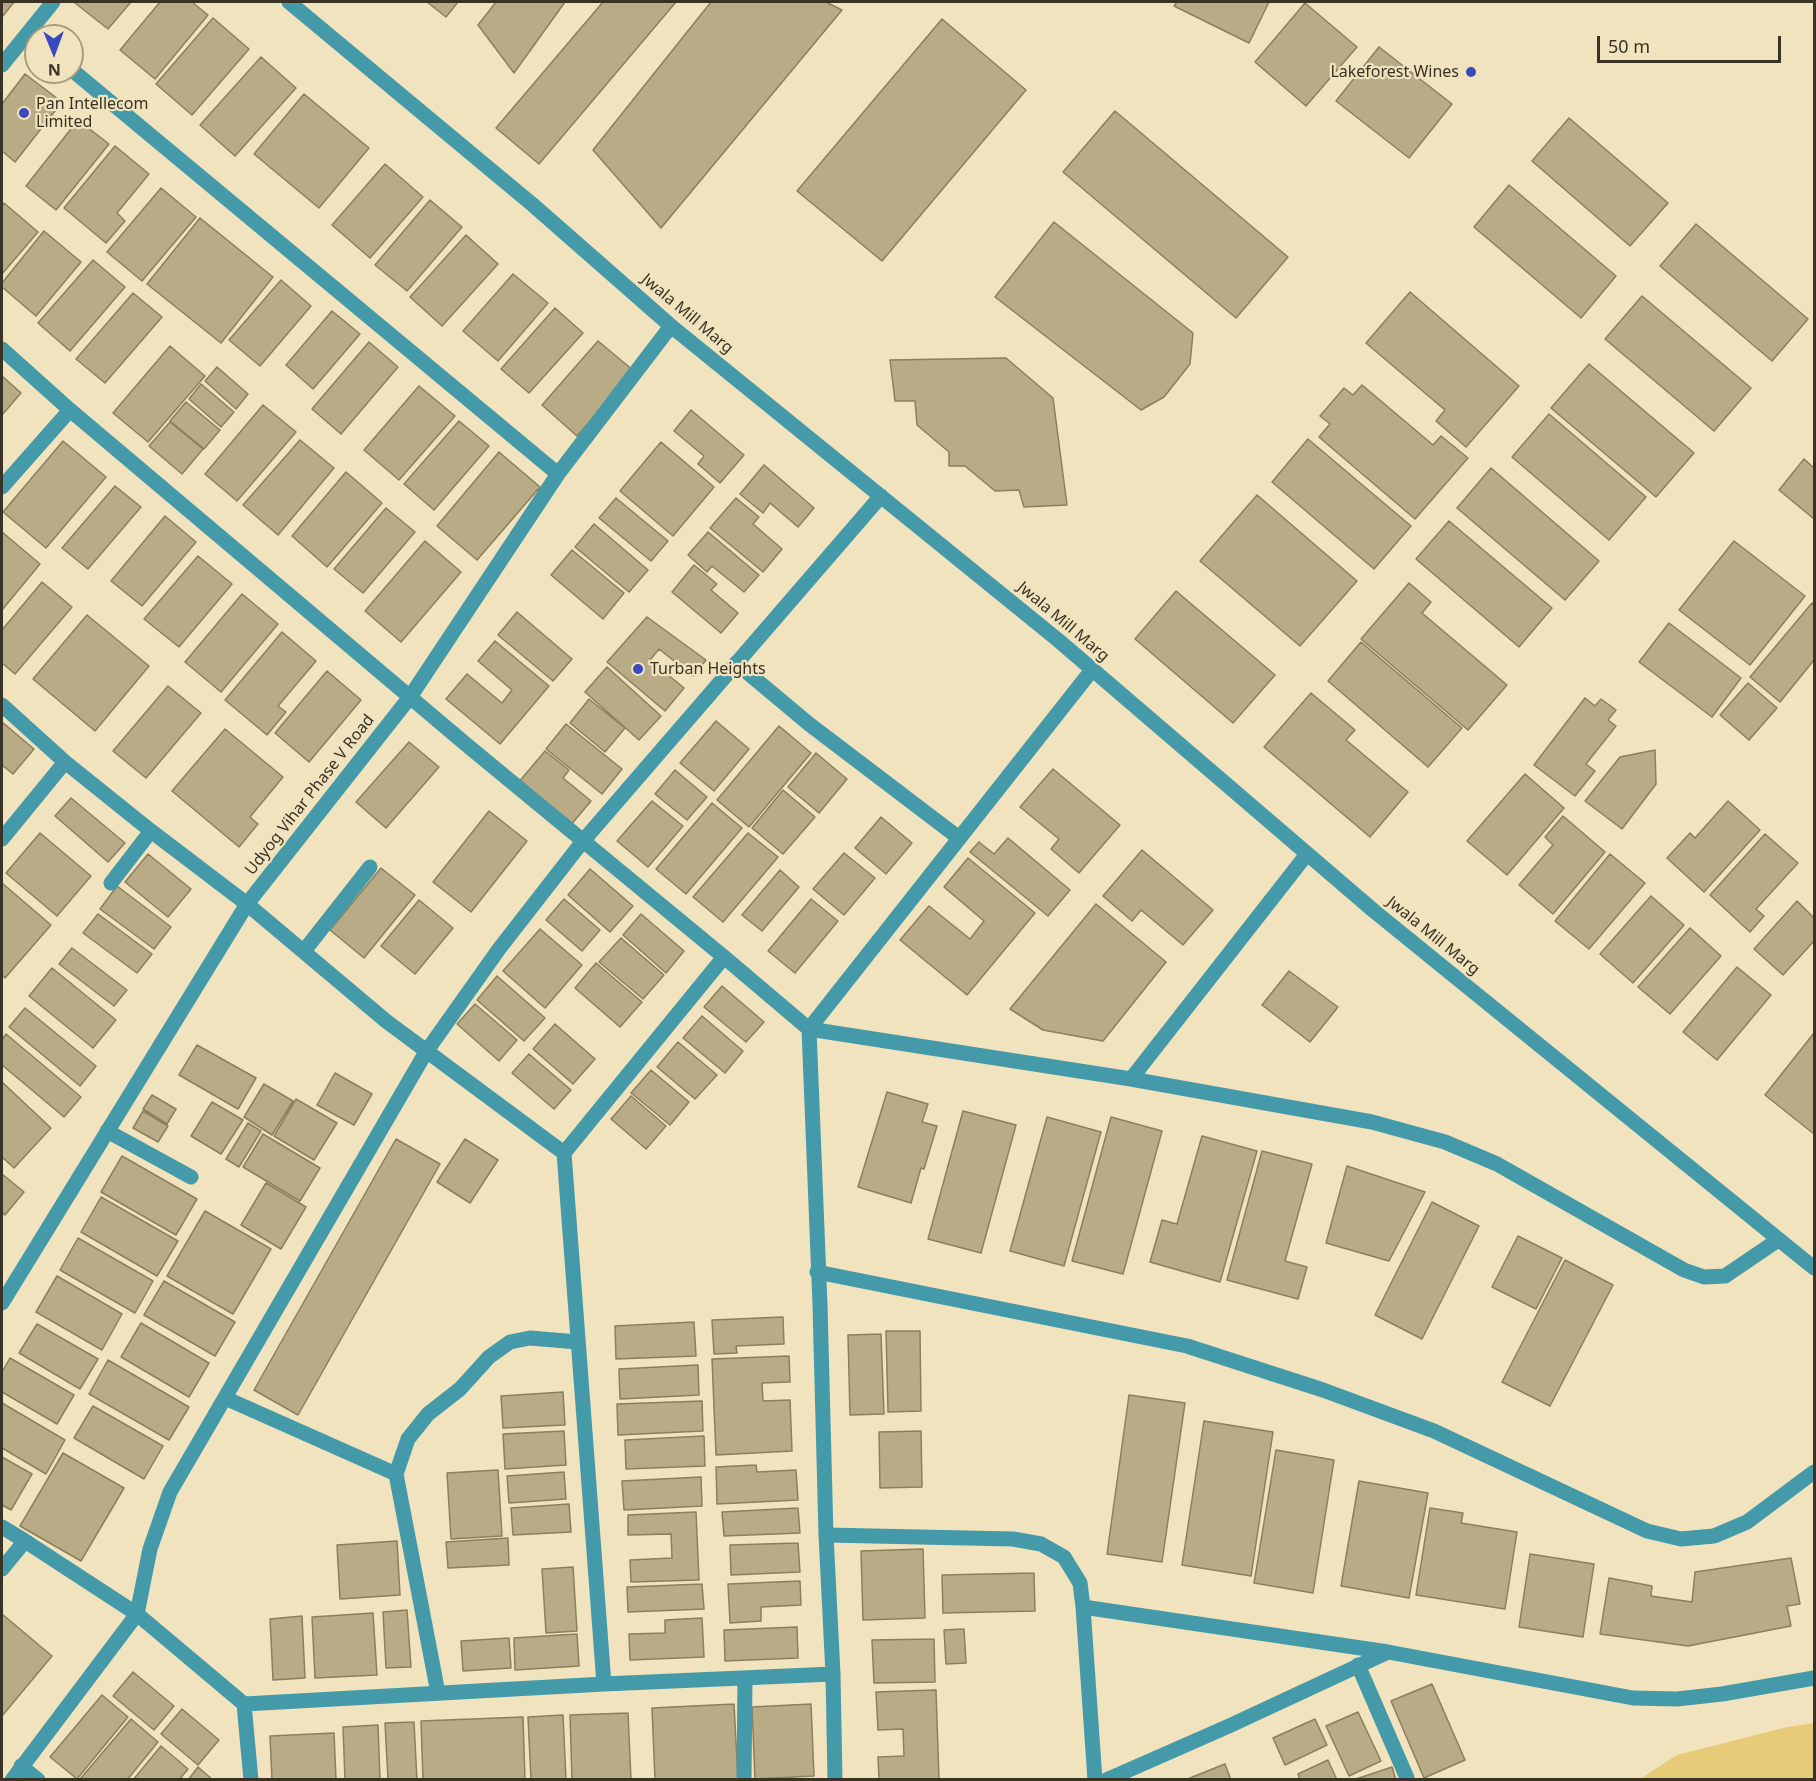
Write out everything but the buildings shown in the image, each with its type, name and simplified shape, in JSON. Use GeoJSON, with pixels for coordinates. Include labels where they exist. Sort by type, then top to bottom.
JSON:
{"type":"FeatureCollection","features":[{"type":"Feature","properties":{"kind":"street"},"geometry":{"type":"LineString","coordinates":[[39,24],[53,2]]}},
{"type":"Feature","properties":{"kind":"street","name":"Jwala Mill Marg"},"geometry":{"type":"LineString","coordinates":[[289,2],[533,205],[671,326],[1058,640],[1393,926],[1815,1268]]}},
{"type":"Feature","properties":{"kind":"street"},"geometry":{"type":"LineString","coordinates":[[2,66],[24,44]]}},
{"type":"Feature","properties":{"kind":"street"},"geometry":{"type":"LineString","coordinates":[[84,79],[558,474]]}},
{"type":"Feature","properties":{"kind":"street","name":"Udyog Vihar Phase V Road"},"geometry":{"type":"LineString","coordinates":[[2,1302],[247,904],[410,697],[558,474],[671,326]]}},
{"type":"Feature","properties":{"kind":"street"},"geometry":{"type":"LineString","coordinates":[[2,349],[70,410],[468,746],[809,1029],[1131,1079],[1372,1122],[1445,1142],[1497,1164],[1684,1270],[1704,1277],[1725,1276],[1778,1240]]}},
{"type":"Feature","properties":{"kind":"street"},"geometry":{"type":"LineString","coordinates":[[2,487],[70,410]]}},
{"type":"Feature","properties":{"kind":"street"},"geometry":{"type":"LineString","coordinates":[[12,1779],[137,1614],[150,1549],[171,1492],[426,1052],[499,949],[583,841],[881,496]]}},
{"type":"Feature","properties":{"kind":"street"},"geometry":{"type":"LineString","coordinates":[[736,663],[809,724],[959,838]]}},
{"type":"Feature","properties":{"kind":"street"},"geometry":{"type":"LineString","coordinates":[[835,1779],[809,1029],[1092,670]]}},
{"type":"Feature","properties":{"kind":"street"},"geometry":{"type":"LineString","coordinates":[[2,705],[65,762],[247,904],[386,1021],[564,1153]]}},
{"type":"Feature","properties":{"kind":"street"},"geometry":{"type":"LineString","coordinates":[[2,840],[65,762]]}},
{"type":"Feature","properties":{"kind":"street"},"geometry":{"type":"LineString","coordinates":[[111,883],[151,831]]}},
{"type":"Feature","properties":{"kind":"street"},"geometry":{"type":"LineString","coordinates":[[1131,1079],[1307,854]]}},
{"type":"Feature","properties":{"kind":"street"},"geometry":{"type":"LineString","coordinates":[[304,951],[370,867]]}},
{"type":"Feature","properties":{"kind":"street"},"geometry":{"type":"LineString","coordinates":[[604,1684],[564,1153],[724,957]]}},
{"type":"Feature","properties":{"kind":"street"},"geometry":{"type":"LineString","coordinates":[[107,1131],[191,1177]]}},
{"type":"Feature","properties":{"kind":"street"},"geometry":{"type":"LineString","coordinates":[[818,1272],[1175,1344],[1209,1354],[1323,1390],[1434,1431],[1647,1531],[1681,1539],[1714,1536],[1747,1522],[1815,1472]]}},
{"type":"Feature","properties":{"kind":"street"},"geometry":{"type":"LineString","coordinates":[[438,1693],[396,1474],[408,1439],[428,1414],[460,1389],[489,1358],[510,1342],[530,1338],[578,1342]]}},
{"type":"Feature","properties":{"kind":"street"},"geometry":{"type":"LineString","coordinates":[[225,1398],[396,1474]]}},
{"type":"Feature","properties":{"kind":"street"},"geometry":{"type":"LineString","coordinates":[[2,1527],[137,1614],[244,1704],[833,1674]]}},
{"type":"Feature","properties":{"kind":"street"},"geometry":{"type":"LineString","coordinates":[[826,1535],[1012,1539],[1041,1544],[1064,1557],[1080,1583],[1095,1779]]}},
{"type":"Feature","properties":{"kind":"street"},"geometry":{"type":"LineString","coordinates":[[2,1569],[26,1541]]}},
{"type":"Feature","properties":{"kind":"street"},"geometry":{"type":"LineString","coordinates":[[1083,1607],[1388,1652],[1633,1698],[1677,1699],[1722,1694],[1815,1678]]}},
{"type":"Feature","properties":{"kind":"street"},"geometry":{"type":"LineString","coordinates":[[1106,1779],[1229,1726],[1388,1652]]}},
{"type":"Feature","properties":{"kind":"street"},"geometry":{"type":"LineString","coordinates":[[1358,1665],[1407,1778]]}},
{"type":"Feature","properties":{"kind":"street"},"geometry":{"type":"LineString","coordinates":[[744,1779],[745,1677]]}},
{"type":"Feature","properties":{"kind":"street"},"geometry":{"type":"LineString","coordinates":[[244,1704],[250,1779]]}},
{"type":"Feature","properties":{"kind":"street"},"geometry":{"type":"LineString","coordinates":[[21,1766],[38,1779]]}},
{"type":"Feature","properties":{"kind":"shaded area"},"geometry":{"type":"Polygon","coordinates":[[[1814,1723],[1814,1779],[1640,1779],[1677,1755],[1787,1727],[1814,1723]]]}},
{"type":"Feature","properties":{"kind":"place","name":"Lakeforest Wines"},"geometry":{"type":"Point","coordinates":[1471,72]}},
{"type":"Feature","properties":{"kind":"place","name":"Pan Intellecom Limited"},"geometry":{"type":"Point","coordinates":[24,113]}},
{"type":"Feature","properties":{"kind":"place","name":"Turban Heights"},"geometry":{"type":"Point","coordinates":[638,669]}}]}
